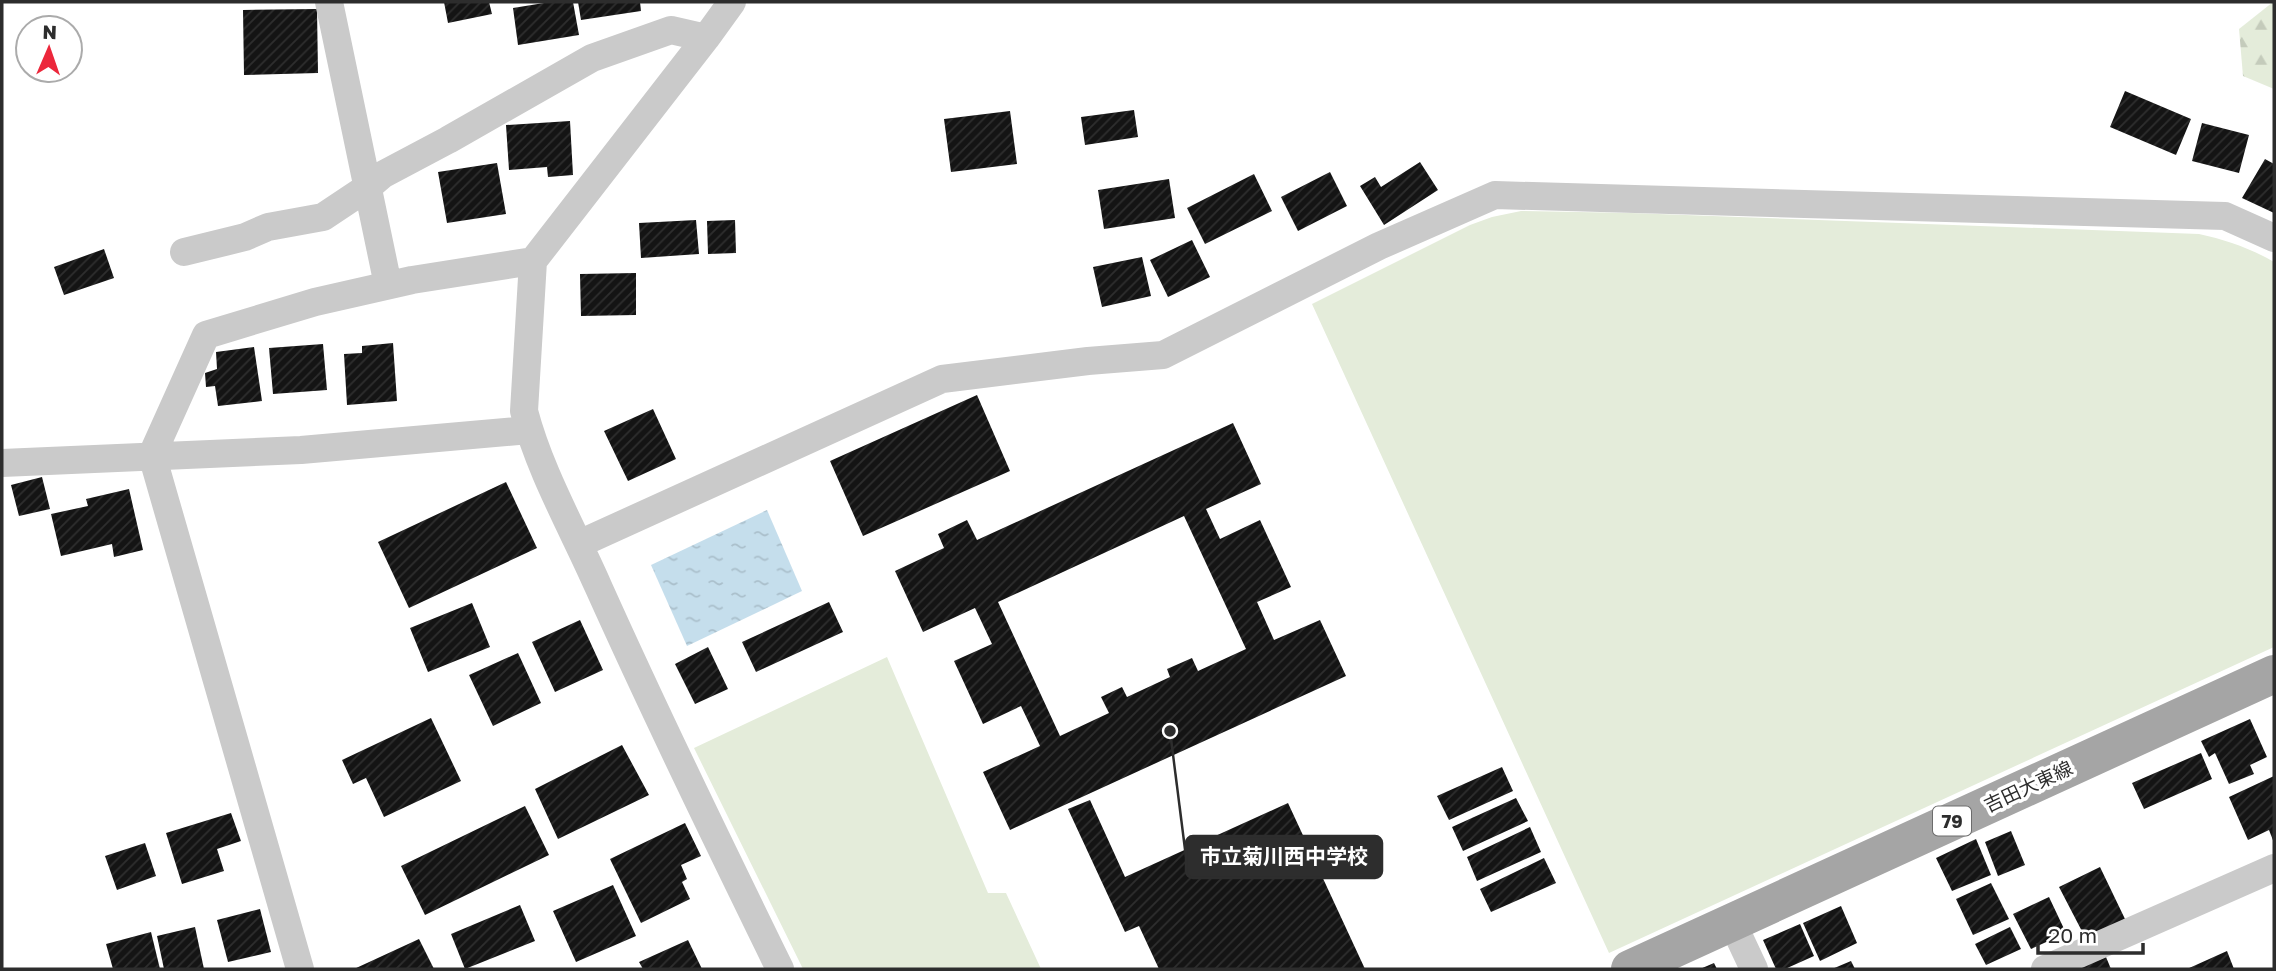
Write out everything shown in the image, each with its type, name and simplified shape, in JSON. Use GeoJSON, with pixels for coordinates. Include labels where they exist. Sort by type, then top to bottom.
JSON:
{"type":"FeatureCollection","features":[{"type":"Feature","properties":{"kind":"main road","name":"吉田大東線"},"geometry":{"type":"LineString","coordinates":[[1630,969],[2274,674]]}},
{"type":"Feature","properties":{"kind":"street"},"geometry":{"type":"LineString","coordinates":[[329,2],[388,285]]}},
{"type":"Feature","properties":{"kind":"street"},"geometry":{"type":"LineString","coordinates":[[732,2],[533,261],[524,411],[529,430],[656,716],[780,969]]}},
{"type":"Feature","properties":{"kind":"street"},"geometry":{"type":"LineString","coordinates":[[184,252],[245,237],[268,227],[323,217],[382,175],[592,58],[671,30],[706,38]]}},
{"type":"Feature","properties":{"kind":"street"},"geometry":{"type":"LineString","coordinates":[[579,544],[942,379],[1088,361],[1163,355],[1379,246],[1495,195],[2225,216],[2274,238]]}},
{"type":"Feature","properties":{"kind":"street"},"geometry":{"type":"LineString","coordinates":[[300,969],[152,455],[206,335],[315,302],[388,285],[533,261]]}},
{"type":"Feature","properties":{"kind":"street"},"geometry":{"type":"LineString","coordinates":[[2,463],[301,450],[529,430]]}},
{"type":"Feature","properties":{"kind":"street"},"geometry":{"type":"LineString","coordinates":[[2045,969],[2274,867]]}},
{"type":"Feature","properties":{"kind":"street"},"geometry":{"type":"LineString","coordinates":[[1732,922],[1754,969]]}},
{"type":"Feature","properties":{"kind":"green space"},"geometry":{"type":"Polygon","coordinates":[[[2273,2],[2274,89],[2243,76],[2239,29],[2273,2]]]}},
{"type":"Feature","properties":{"kind":"green space"},"geometry":{"type":"Polygon","coordinates":[[[1521,211],[2199,234],[2238,245],[2274,262],[2274,647],[1609,953],[1312,304],[1470,225],[1521,211]]]}},
{"type":"Feature","properties":{"kind":"green space"},"geometry":{"type":"Polygon","coordinates":[[[887,657],[988,893],[1006,893],[1041,969],[803,969],[694,748],[887,657]]]}},
{"type":"Feature","properties":{"kind":"water"},"geometry":{"type":"Polygon","coordinates":[[[767,510],[802,591],[687,646],[651,565],[767,510]]]}},
{"type":"Feature","properties":{"kind":"building"},"geometry":{"type":"Polygon","coordinates":[[[444,2],[489,2],[492,14],[448,23],[444,2]]]}},
{"type":"Feature","properties":{"kind":"building"},"geometry":{"type":"Polygon","coordinates":[[[550,2],[573,2],[579,35],[518,45],[513,8],[550,2]]]}},
{"type":"Feature","properties":{"kind":"building"},"geometry":{"type":"Polygon","coordinates":[[[578,2],[640,2],[641,11],[581,20],[578,2]]]}},
{"type":"Feature","properties":{"kind":"building"},"geometry":{"type":"Polygon","coordinates":[[[317,9],[318,73],[244,75],[243,10],[317,9]]]}},
{"type":"Feature","properties":{"kind":"building"},"geometry":{"type":"Polygon","coordinates":[[[2125,91],[2191,119],[2176,155],[2110,127],[2125,91]]]}},
{"type":"Feature","properties":{"kind":"building"},"geometry":{"type":"Polygon","coordinates":[[[1134,110],[1138,137],[1085,145],[1081,117],[1134,110]]]}},
{"type":"Feature","properties":{"kind":"building"},"geometry":{"type":"Polygon","coordinates":[[[1010,111],[1017,164],[951,172],[944,119],[1010,111]]]}},
{"type":"Feature","properties":{"kind":"building"},"geometry":{"type":"Polygon","coordinates":[[[570,121],[573,175],[548,177],[547,167],[509,170],[506,125],[570,121]]]}},
{"type":"Feature","properties":{"kind":"building"},"geometry":{"type":"Polygon","coordinates":[[[2202,123],[2249,135],[2239,173],[2192,161],[2202,123]]]}},
{"type":"Feature","properties":{"kind":"building"},"geometry":{"type":"Polygon","coordinates":[[[2265,159],[2274,164],[2274,213],[2242,198],[2265,159]]]}},
{"type":"Feature","properties":{"kind":"building"},"geometry":{"type":"Polygon","coordinates":[[[1420,162],[1438,190],[1384,225],[1360,186],[1375,177],[1381,187],[1420,162]]]}},
{"type":"Feature","properties":{"kind":"building"},"geometry":{"type":"Polygon","coordinates":[[[497,163],[506,214],[447,223],[438,172],[497,163]]]}},
{"type":"Feature","properties":{"kind":"building"},"geometry":{"type":"Polygon","coordinates":[[[1330,172],[1347,206],[1298,231],[1281,197],[1330,172]]]}},
{"type":"Feature","properties":{"kind":"building"},"geometry":{"type":"Polygon","coordinates":[[[1254,174],[1272,211],[1205,244],[1187,208],[1254,174]]]}},
{"type":"Feature","properties":{"kind":"building"},"geometry":{"type":"Polygon","coordinates":[[[1169,179],[1175,218],[1104,229],[1098,190],[1169,179]]]}},
{"type":"Feature","properties":{"kind":"building"},"geometry":{"type":"Polygon","coordinates":[[[696,220],[699,254],[641,258],[639,223],[696,220]]]}},
{"type":"Feature","properties":{"kind":"building"},"geometry":{"type":"Polygon","coordinates":[[[735,220],[736,253],[708,254],[707,221],[735,220]]]}},
{"type":"Feature","properties":{"kind":"building"},"geometry":{"type":"Polygon","coordinates":[[[1192,240],[1210,277],[1168,297],[1150,260],[1192,240]]]}},
{"type":"Feature","properties":{"kind":"building"},"geometry":{"type":"Polygon","coordinates":[[[104,249],[114,278],[64,295],[54,267],[104,249]]]}},
{"type":"Feature","properties":{"kind":"building"},"geometry":{"type":"Polygon","coordinates":[[[1142,257],[1151,296],[1102,307],[1093,267],[1142,257]]]}},
{"type":"Feature","properties":{"kind":"building"},"geometry":{"type":"Polygon","coordinates":[[[636,273],[636,315],[581,316],[580,274],[636,273]]]}},
{"type":"Feature","properties":{"kind":"building"},"geometry":{"type":"Polygon","coordinates":[[[393,343],[397,401],[347,405],[344,354],[362,353],[362,346],[393,343]]]}},
{"type":"Feature","properties":{"kind":"building"},"geometry":{"type":"Polygon","coordinates":[[[323,344],[327,390],[273,394],[269,348],[323,344]]]}},
{"type":"Feature","properties":{"kind":"building"},"geometry":{"type":"Polygon","coordinates":[[[254,347],[262,401],[218,406],[215,386],[206,387],[205,373],[217,369],[216,352],[254,347]]]}},
{"type":"Feature","properties":{"kind":"building"},"geometry":{"type":"Polygon","coordinates":[[[977,395],[1010,471],[863,536],[830,461],[977,395]]]}},
{"type":"Feature","properties":{"kind":"building"},"geometry":{"type":"Polygon","coordinates":[[[653,409],[676,459],[628,481],[604,431],[653,409]]]}},
{"type":"Feature","properties":{"kind":"building"},"geometry":{"type":"Polygon","coordinates":[[[1233,423],[1261,484],[1206,509],[1220,539],[1260,520],[1291,587],[1257,602],[1274,640],[1320,620],[1346,676],[1010,830],[983,772],[1040,746],[1021,706],[983,724],[954,661],[992,644],[975,608],[923,632],[895,571],[944,548],[938,534],[967,520],[977,540],[1233,423]],[[1184,516],[998,602],[1060,736],[1109,713],[1101,697],[1122,687],[1127,697],[1170,677],[1167,669],[1192,658],[1198,671],[1246,649],[1184,516]]]}},
{"type":"Feature","properties":{"kind":"building"},"geometry":{"type":"Polygon","coordinates":[[[42,477],[50,509],[19,516],[11,485],[42,477]]]}},
{"type":"Feature","properties":{"kind":"building"},"geometry":{"type":"Polygon","coordinates":[[[506,482],[537,548],[409,608],[378,542],[506,482]]]}},
{"type":"Feature","properties":{"kind":"building"},"geometry":{"type":"Polygon","coordinates":[[[129,489],[143,550],[114,557],[112,544],[61,556],[51,514],[88,506],[86,499],[129,489]]]}},
{"type":"Feature","properties":{"kind":"building"},"geometry":{"type":"Polygon","coordinates":[[[829,602],[843,632],[756,672],[742,642],[829,602]]]}},
{"type":"Feature","properties":{"kind":"building"},"geometry":{"type":"Polygon","coordinates":[[[472,603],[490,647],[428,672],[410,628],[472,603]]]}},
{"type":"Feature","properties":{"kind":"building"},"geometry":{"type":"Polygon","coordinates":[[[580,620],[603,670],[555,692],[532,642],[580,620]]]}},
{"type":"Feature","properties":{"kind":"building"},"geometry":{"type":"Polygon","coordinates":[[[708,647],[728,689],[695,704],[675,664],[708,647]]]}},
{"type":"Feature","properties":{"kind":"building"},"geometry":{"type":"Polygon","coordinates":[[[518,653],[541,703],[493,726],[469,675],[518,653]]]}},
{"type":"Feature","properties":{"kind":"building"},"geometry":{"type":"Polygon","coordinates":[[[431,718],[461,781],[384,817],[366,778],[353,784],[342,760],[431,718]]]}},
{"type":"Feature","properties":{"kind":"building"},"geometry":{"type":"Polygon","coordinates":[[[2250,719],[2267,757],[2250,765],[2254,774],[2229,784],[2215,753],[2209,757],[2201,741],[2250,719]]]}},
{"type":"Feature","properties":{"kind":"building"},"geometry":{"type":"Polygon","coordinates":[[[622,745],[649,795],[558,839],[535,789],[622,745]]]}},
{"type":"Feature","properties":{"kind":"building"},"geometry":{"type":"Polygon","coordinates":[[[2201,753],[2212,779],[2144,809],[2132,783],[2201,753]]]}},
{"type":"Feature","properties":{"kind":"building"},"geometry":{"type":"Polygon","coordinates":[[[1502,767],[1513,791],[1449,820],[1437,796],[1502,767]]]}},
{"type":"Feature","properties":{"kind":"building"},"geometry":{"type":"Polygon","coordinates":[[[2274,776],[2274,843],[2269,830],[2248,840],[2229,797],[2274,776]]]}},
{"type":"Feature","properties":{"kind":"building"},"geometry":{"type":"Polygon","coordinates":[[[1516,798],[1528,821],[1463,851],[1452,827],[1516,798]]]}},
{"type":"Feature","properties":{"kind":"building"},"geometry":{"type":"Polygon","coordinates":[[[1090,800],[1125,877],[1288,803],[1365,969],[1159,969],[1139,926],[1125,932],[1068,809],[1090,800]]]}},
{"type":"Feature","properties":{"kind":"building"},"geometry":{"type":"Polygon","coordinates":[[[525,806],[549,855],[425,915],[401,866],[525,806]]]}},
{"type":"Feature","properties":{"kind":"building"},"geometry":{"type":"Polygon","coordinates":[[[231,813],[241,841],[217,849],[224,871],[182,884],[166,833],[231,813]]]}},
{"type":"Feature","properties":{"kind":"building"},"geometry":{"type":"Polygon","coordinates":[[[685,823],[701,856],[681,865],[687,879],[682,882],[690,899],[641,923],[610,859],[685,823]]]}},
{"type":"Feature","properties":{"kind":"building"},"geometry":{"type":"Polygon","coordinates":[[[1530,827],[1541,852],[1477,881],[1467,857],[1530,827]]]}},
{"type":"Feature","properties":{"kind":"building"},"geometry":{"type":"Polygon","coordinates":[[[2011,831],[2025,865],[1998,876],[1985,842],[2011,831]]]}},
{"type":"Feature","properties":{"kind":"building"},"geometry":{"type":"Polygon","coordinates":[[[1976,839],[1991,875],[1952,891],[1936,858],[1976,839]]]}},
{"type":"Feature","properties":{"kind":"building"},"geometry":{"type":"Polygon","coordinates":[[[145,843],[156,876],[117,890],[105,856],[145,843]]]}},
{"type":"Feature","properties":{"kind":"building"},"geometry":{"type":"Polygon","coordinates":[[[1544,858],[1556,883],[1491,912],[1480,889],[1544,858]]]}},
{"type":"Feature","properties":{"kind":"building"},"geometry":{"type":"Polygon","coordinates":[[[2100,867],[2125,919],[2086,939],[2059,887],[2100,867]]]}},
{"type":"Feature","properties":{"kind":"building"},"geometry":{"type":"Polygon","coordinates":[[[1991,883],[2009,919],[1973,935],[1956,899],[1991,883]]]}},
{"type":"Feature","properties":{"kind":"building"},"geometry":{"type":"Polygon","coordinates":[[[613,885],[636,936],[576,962],[553,911],[613,885]]]}},
{"type":"Feature","properties":{"kind":"building"},"geometry":{"type":"Polygon","coordinates":[[[2049,897],[2066,933],[2031,949],[2013,914],[2049,897]]]}},
{"type":"Feature","properties":{"kind":"building"},"geometry":{"type":"Polygon","coordinates":[[[520,905],[535,941],[465,969],[451,934],[520,905]]]}},
{"type":"Feature","properties":{"kind":"building"},"geometry":{"type":"Polygon","coordinates":[[[1841,906],[1857,943],[1820,961],[1803,923],[1841,906]]]}},
{"type":"Feature","properties":{"kind":"building"},"geometry":{"type":"Polygon","coordinates":[[[260,909],[271,952],[228,962],[217,920],[260,909]]]}},
{"type":"Feature","properties":{"kind":"building"},"geometry":{"type":"Polygon","coordinates":[[[1800,924],[1814,956],[1785,969],[1776,969],[1763,940],[1800,924]]]}},
{"type":"Feature","properties":{"kind":"building"},"geometry":{"type":"Polygon","coordinates":[[[195,927],[204,969],[164,969],[157,936],[195,927]]]}},
{"type":"Feature","properties":{"kind":"building"},"geometry":{"type":"Polygon","coordinates":[[[2010,927],[2021,949],[1986,965],[1975,944],[2010,927]]]}},
{"type":"Feature","properties":{"kind":"building"},"geometry":{"type":"Polygon","coordinates":[[[151,932],[160,969],[113,969],[106,944],[151,932]]]}},
{"type":"Feature","properties":{"kind":"building"},"geometry":{"type":"Polygon","coordinates":[[[419,939],[434,969],[354,969],[419,939]]]}},
{"type":"Feature","properties":{"kind":"building"},"geometry":{"type":"Polygon","coordinates":[[[688,940],[702,969],[643,969],[639,962],[688,940]]]}},
{"type":"Feature","properties":{"kind":"building"},"geometry":{"type":"Polygon","coordinates":[[[2227,951],[2234,969],[2187,969],[2227,951]]]}},
{"type":"Feature","properties":{"kind":"building"},"geometry":{"type":"Polygon","coordinates":[[[2106,957],[2111,969],[2076,969],[2106,957]]]}},
{"type":"Feature","properties":{"kind":"building"},"geometry":{"type":"Polygon","coordinates":[[[1851,961],[1855,969],[1832,969],[1851,961]]]}},
{"type":"Feature","properties":{"kind":"building"},"geometry":{"type":"Polygon","coordinates":[[[1714,963],[1717,969],[1700,969],[1714,963]]]}},
{"type":"Feature","properties":{"kind":"place","name":"市立菊川西中学校"},"geometry":{"type":"Point","coordinates":[1170,731]}}]}
